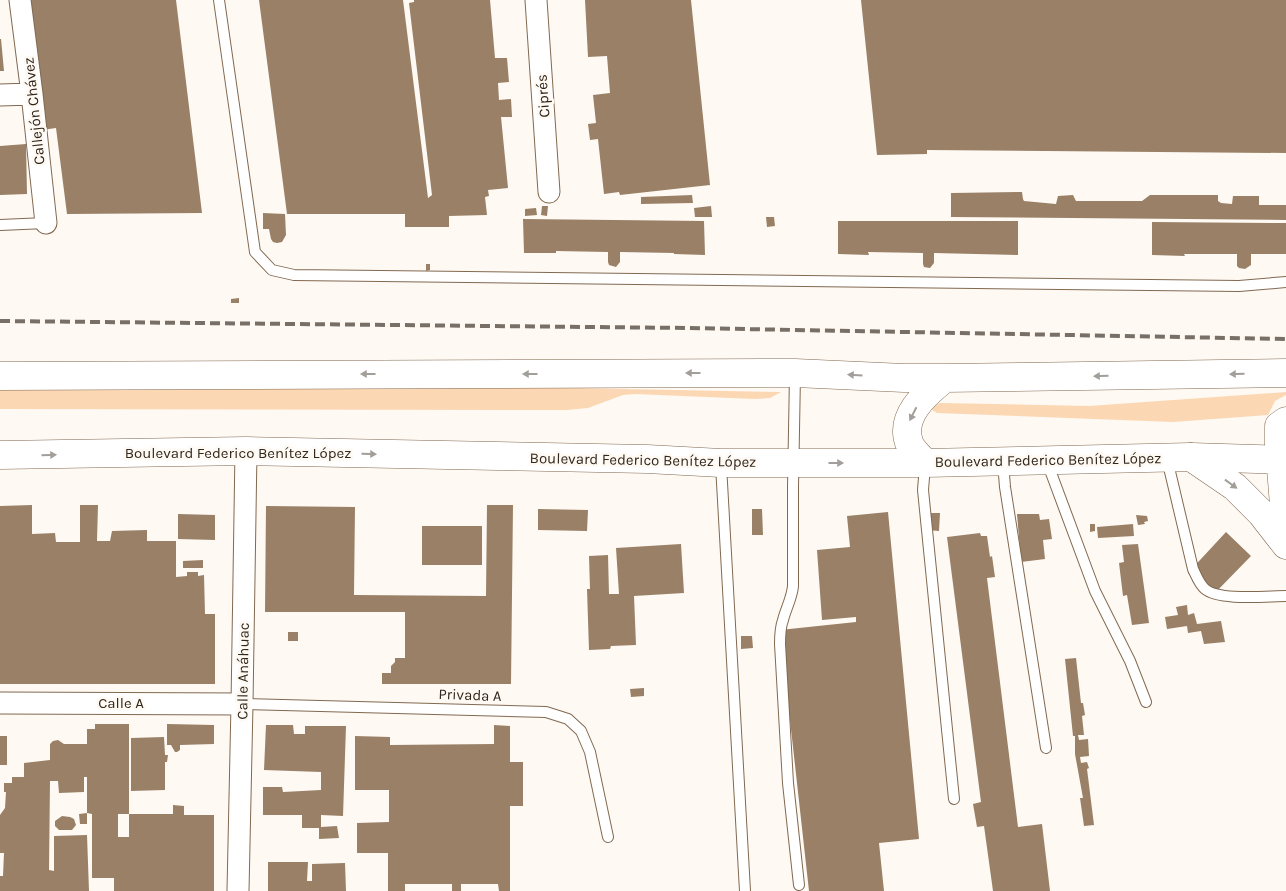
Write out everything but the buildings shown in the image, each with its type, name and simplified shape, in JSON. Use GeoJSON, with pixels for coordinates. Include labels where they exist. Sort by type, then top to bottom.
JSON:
{"type":"FeatureCollection","features":[{"type":"Feature","properties":{"kind":"main road"},"geometry":{"type":"LineString","coordinates":[[0,376],[795,373],[945,378],[1286,374]]}},
{"type":"Feature","properties":{"kind":"main road"},"geometry":{"type":"LineString","coordinates":[[925,463],[911,447],[906,431],[911,414],[925,394],[945,378]]}},
{"type":"Feature","properties":{"kind":"main road"},"geometry":{"type":"LineString","coordinates":[[1077,459],[1115,445],[1134,441],[1284,445],[1286,530]]}},
{"type":"Feature","properties":{"kind":"main road","name":"Boulevard Federico Benítez López"},"geometry":{"type":"LineString","coordinates":[[0,456],[246,451],[721,462],[925,463],[1179,457],[1284,445]]}},
{"type":"Feature","properties":{"kind":"main road"},"geometry":{"type":"LineString","coordinates":[[1179,457],[1236,487],[1261,513],[1286,544]]}},
{"type":"Feature","properties":{"kind":"street","name":"Callejón Chávez"},"geometry":{"type":"LineString","coordinates":[[20,0],[46,223]]}},
{"type":"Feature","properties":{"kind":"street","name":"Ciprés"},"geometry":{"type":"LineString","coordinates":[[536,0],[549,192]]}},
{"type":"Feature","properties":{"kind":"street"},"geometry":{"type":"LineString","coordinates":[[0,94],[32,94]]}},
{"type":"Feature","properties":{"kind":"street","name":"Calle Anáhuac"},"geometry":{"type":"LineString","coordinates":[[238,891],[246,451]]}},
{"type":"Feature","properties":{"kind":"street","name":"Calle A"},"geometry":{"type":"LineString","coordinates":[[0,703],[242,704]]}},
{"type":"Feature","properties":{"kind":"lane"},"geometry":{"type":"LineString","coordinates":[[219,0],[255,252],[272,270],[294,276],[1229,286],[1286,282]]}},
{"type":"Feature","properties":{"kind":"lane"},"geometry":{"type":"LineString","coordinates":[[0,225],[46,223]]}},
{"type":"Feature","properties":{"kind":"lane"},"geometry":{"type":"LineString","coordinates":[[795,373],[793,586],[792,596],[782,622],[780,644],[788,783],[799,885]]}},
{"type":"Feature","properties":{"kind":"lane"},"geometry":{"type":"LineString","coordinates":[[1179,457],[1193,569],[1204,589],[1213,594],[1227,596],[1286,596]]}},
{"type":"Feature","properties":{"kind":"lane"},"geometry":{"type":"LineString","coordinates":[[1047,460],[1095,591],[1130,661],[1146,702]]}},
{"type":"Feature","properties":{"kind":"lane"},"geometry":{"type":"LineString","coordinates":[[1002,461],[1046,748]]}},
{"type":"Feature","properties":{"kind":"lane"},"geometry":{"type":"LineString","coordinates":[[721,462],[745,891]]}},
{"type":"Feature","properties":{"kind":"lane"},"geometry":{"type":"LineString","coordinates":[[925,463],[923,490],[954,800]]}},
{"type":"Feature","properties":{"kind":"lane","name":"Privada A"},"geometry":{"type":"LineString","coordinates":[[242,704],[546,712],[568,719],[581,731],[590,752],[608,837]]}},
{"type":"Feature","properties":{"kind":"shaded area"},"geometry":{"type":"Polygon","coordinates":[[[0,388],[572,388],[781,392],[770,398],[755,399],[623,395],[588,408],[567,410],[0,409],[0,388]]]}},
{"type":"Feature","properties":{"kind":"shaded area"},"geometry":{"type":"Polygon","coordinates":[[[1286,392],[1286,395],[1275,401],[1268,415],[1173,422],[937,413],[929,408],[940,403],[1089,406],[1286,392]]]}},
{"type":"Feature","properties":{"kind":"railway"},"geometry":{"type":"LineString","coordinates":[[0,321],[688,328],[1286,339]]}}]}
